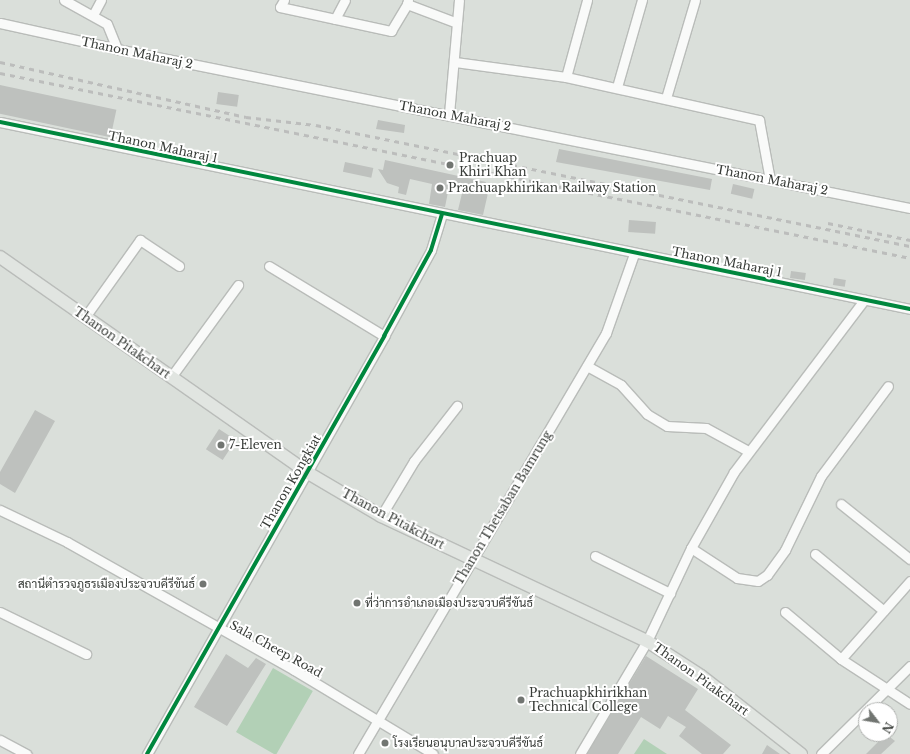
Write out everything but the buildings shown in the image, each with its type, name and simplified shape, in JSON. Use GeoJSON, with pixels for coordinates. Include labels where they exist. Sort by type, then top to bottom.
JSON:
{"type":"FeatureCollection","features":[{"type":"Feature","properties":{"kind":"main road","name":"Thanon Pitakchart"},"geometry":{"type":"LineString","coordinates":[[0,257],[308,473],[381,516],[647,641],[701,676],[800,754]]}},
{"type":"Feature","properties":{"kind":"street"},"geometry":{"type":"LineString","coordinates":[[64,0],[107,24],[118,50]]}},
{"type":"Feature","properties":{"kind":"street"},"geometry":{"type":"LineString","coordinates":[[93,15],[101,0]]}},
{"type":"Feature","properties":{"kind":"street"},"geometry":{"type":"LineString","coordinates":[[284,0],[280,7],[391,32],[407,2],[458,23]]}},
{"type":"Feature","properties":{"kind":"street"},"geometry":{"type":"LineString","coordinates":[[335,19],[345,0]]}},
{"type":"Feature","properties":{"kind":"street"},"geometry":{"type":"LineString","coordinates":[[448,114],[455,62],[459,0]]}},
{"type":"Feature","properties":{"kind":"street"},"geometry":{"type":"LineString","coordinates":[[566,77],[586,0]]}},
{"type":"Feature","properties":{"kind":"street"},"geometry":{"type":"LineString","coordinates":[[616,87],[642,0]]}},
{"type":"Feature","properties":{"kind":"street"},"geometry":{"type":"LineString","coordinates":[[666,98],[695,0]]}},
{"type":"Feature","properties":{"kind":"street","name":"Thanon Maharaj 2"},"geometry":{"type":"LineString","coordinates":[[0,23],[118,50],[448,114],[910,208]]}},
{"type":"Feature","properties":{"kind":"street"},"geometry":{"type":"LineString","coordinates":[[455,62],[566,77],[666,98],[759,120],[770,180]]}},
{"type":"Feature","properties":{"kind":"street","name":"Thanon Maharaj 1"},"geometry":{"type":"LineString","coordinates":[[0,122],[442,215],[910,309]]}},
{"type":"Feature","properties":{"kind":"street","name":"Thanon Kongkiat"},"geometry":{"type":"LineString","coordinates":[[147,754],[308,473],[384,336],[431,250],[442,215]]}},
{"type":"Feature","properties":{"kind":"street"},"geometry":{"type":"LineString","coordinates":[[85,317],[140,240],[179,266]]}},
{"type":"Feature","properties":{"kind":"street","name":"Thanon Thetsaban Bamrung"},"geometry":{"type":"LineString","coordinates":[[358,754],[606,333],[634,254]]}},
{"type":"Feature","properties":{"kind":"street"},"geometry":{"type":"LineString","coordinates":[[268,266],[384,336]]}},
{"type":"Feature","properties":{"kind":"street"},"geometry":{"type":"LineString","coordinates":[[171,377],[238,285]]}},
{"type":"Feature","properties":{"kind":"street"},"geometry":{"type":"LineString","coordinates":[[580,754],[647,641],[691,548],[748,450],[864,300]]}},
{"type":"Feature","properties":{"kind":"street"},"geometry":{"type":"LineString","coordinates":[[587,366],[621,385],[648,414],[667,426],[706,428],[748,450]]}},
{"type":"Feature","properties":{"kind":"street"},"geometry":{"type":"LineString","coordinates":[[691,548],[737,578],[758,581],[767,575],[785,550],[821,476],[888,386]]}},
{"type":"Feature","properties":{"kind":"street"},"geometry":{"type":"LineString","coordinates":[[381,516],[414,460],[457,406]]}},
{"type":"Feature","properties":{"kind":"street"},"geometry":{"type":"LineString","coordinates":[[841,504],[910,559]]}},
{"type":"Feature","properties":{"kind":"street","name":"Sala Cheep Road"},"geometry":{"type":"LineString","coordinates":[[0,510],[53,534],[378,720],[433,754]]}},
{"type":"Feature","properties":{"kind":"street"},"geometry":{"type":"LineString","coordinates":[[815,554],[884,611]]}},
{"type":"Feature","properties":{"kind":"street"},"geometry":{"type":"LineString","coordinates":[[595,556],[670,593]]}},
{"type":"Feature","properties":{"kind":"street"},"geometry":{"type":"LineString","coordinates":[[841,659],[910,581]]}},
{"type":"Feature","properties":{"kind":"street"},"geometry":{"type":"LineString","coordinates":[[0,612],[86,654]]}},
{"type":"Feature","properties":{"kind":"street"},"geometry":{"type":"LineString","coordinates":[[784,612],[841,659],[910,704]]}},
{"type":"Feature","properties":{"kind":"street"},"geometry":{"type":"LineString","coordinates":[[821,754],[910,666]]}},
{"type":"Feature","properties":{"kind":"street"},"geometry":{"type":"LineString","coordinates":[[0,740],[26,754]]}},
{"type":"Feature","properties":{"kind":"green space"},"geometry":{"type":"Polygon","coordinates":[[[273,668],[313,691],[276,754],[236,732],[273,668]]]}},
{"type":"Feature","properties":{"kind":"green space"},"geometry":{"type":"Polygon","coordinates":[[[644,739],[667,754],[634,754],[644,739]]]}},
{"type":"Feature","properties":{"kind":"railway"},"geometry":{"type":"LineString","coordinates":[[0,62],[246,117],[316,125],[910,246]]}},
{"type":"Feature","properties":{"kind":"railway"},"geometry":{"type":"LineString","coordinates":[[0,73],[910,258]]}},
{"type":"Feature","properties":{"kind":"railway"},"geometry":{"type":"LineString","coordinates":[[828,223],[910,240]]}},
{"type":"Feature","properties":{"kind":"cycle path"},"geometry":{"type":"LineString","coordinates":[[0,122],[910,309]]}},
{"type":"Feature","properties":{"kind":"cycle path"},"geometry":{"type":"LineString","coordinates":[[147,754],[384,336],[431,250],[442,215]]}},
{"type":"Feature","properties":{"kind":"place","name":"Prachuap Khiri Khan"},"geometry":{"type":"Point","coordinates":[450,165]}},
{"type":"Feature","properties":{"kind":"place","name":"Prachuapkhirikan Railway Station"},"geometry":{"type":"Point","coordinates":[440,188]}},
{"type":"Feature","properties":{"kind":"place","name":"7-Eleven"},"geometry":{"type":"Point","coordinates":[221,445]}},
{"type":"Feature","properties":{"kind":"place","name":"สถานีตำรวจภูธรเมืองประจวบคีรีขันธ์"},"geometry":{"type":"Point","coordinates":[203,584]}},
{"type":"Feature","properties":{"kind":"place","name":"ที่ว่าการอำเภอเมืองประจวบคีรีขันธ์"},"geometry":{"type":"Point","coordinates":[357,603]}},
{"type":"Feature","properties":{"kind":"place","name":"Prachuapkhirikhan Technical College"},"geometry":{"type":"Point","coordinates":[521,700]}},
{"type":"Feature","properties":{"kind":"place","name":"โรงเรียนอนุบาลประจวบคีรีขันธ์"},"geometry":{"type":"Point","coordinates":[385,743]}}]}
